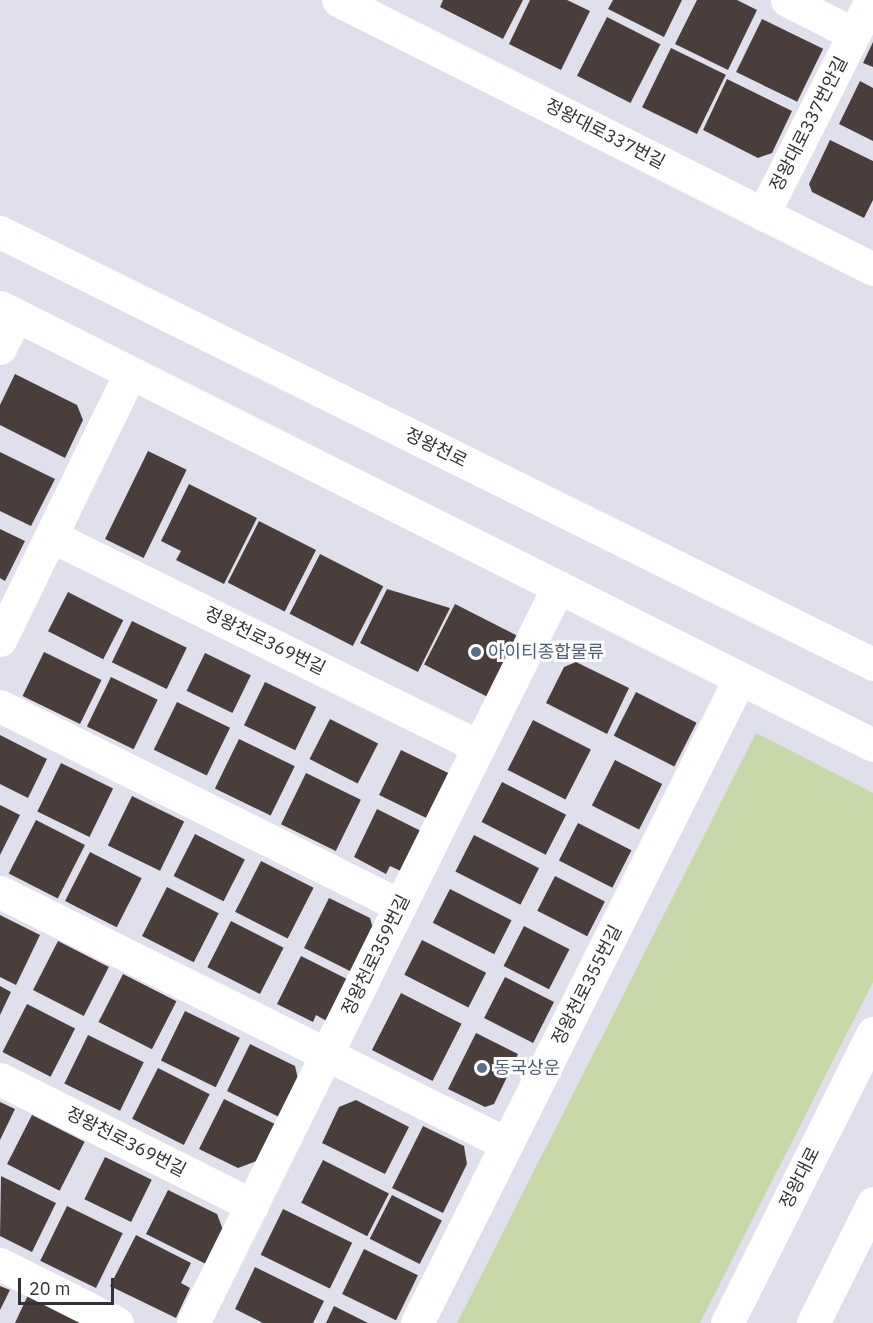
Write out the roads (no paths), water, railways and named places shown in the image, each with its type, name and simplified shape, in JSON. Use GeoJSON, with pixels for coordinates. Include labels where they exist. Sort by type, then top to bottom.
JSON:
{"type":"FeatureCollection","features":[{"type":"Feature","properties":{"kind":"street","name":"정왕대로337번길"},"geometry":{"type":"LineString","coordinates":[[338,0],[873,269]]}},
{"type":"Feature","properties":{"kind":"street","name":"정왕대로337번안길"},"geometry":{"type":"LineString","coordinates":[[787,0],[854,34]]}},
{"type":"Feature","properties":{"kind":"street","name":"정왕대로337번안길"},"geometry":{"type":"LineString","coordinates":[[763,214],[871,0]]}},
{"type":"Feature","properties":{"kind":"street","name":"정왕천로"},"geometry":{"type":"LineString","coordinates":[[0,232],[873,664]]}},
{"type":"Feature","properties":{"kind":"street"},"geometry":{"type":"LineString","coordinates":[[0,348],[8,311],[873,745]]}},
{"type":"Feature","properties":{"kind":"street"},"geometry":{"type":"LineString","coordinates":[[0,640],[130,372]]}},
{"type":"Feature","properties":{"kind":"street","name":"정왕천로369번길"},"geometry":{"type":"LineString","coordinates":[[51,536],[479,747]]}},
{"type":"Feature","properties":{"kind":"street","name":"정왕천로359번길"},"geometry":{"type":"LineString","coordinates":[[193,1323],[558,587]]}},
{"type":"Feature","properties":{"kind":"street","name":"정왕천로355번길"},"geometry":{"type":"LineString","coordinates":[[417,1323],[740,678]]}},
{"type":"Feature","properties":{"kind":"street"},"geometry":{"type":"LineString","coordinates":[[0,706],[400,905]]}},
{"type":"Feature","properties":{"kind":"street"},"geometry":{"type":"LineString","coordinates":[[0,892],[507,1143]]}},
{"type":"Feature","properties":{"kind":"street","name":"정왕대로"},"geometry":{"type":"LineString","coordinates":[[727,1323],[873,1033]]}},
{"type":"Feature","properties":{"kind":"street","name":"정왕천로369번길"},"geometry":{"type":"LineString","coordinates":[[0,1079],[252,1205]]}},
{"type":"Feature","properties":{"kind":"street"},"geometry":{"type":"LineString","coordinates":[[813,1323],[873,1203]]}},
{"type":"Feature","properties":{"kind":"street"},"geometry":{"type":"LineString","coordinates":[[0,1263],[117,1323]]}},
{"type":"Feature","properties":{"kind":"place","name":"아이티종합물류"},"geometry":{"type":"Point","coordinates":[476,652]}},
{"type":"Feature","properties":{"kind":"place","name":"동국상운"},"geometry":{"type":"Point","coordinates":[482,1068]}}]}
